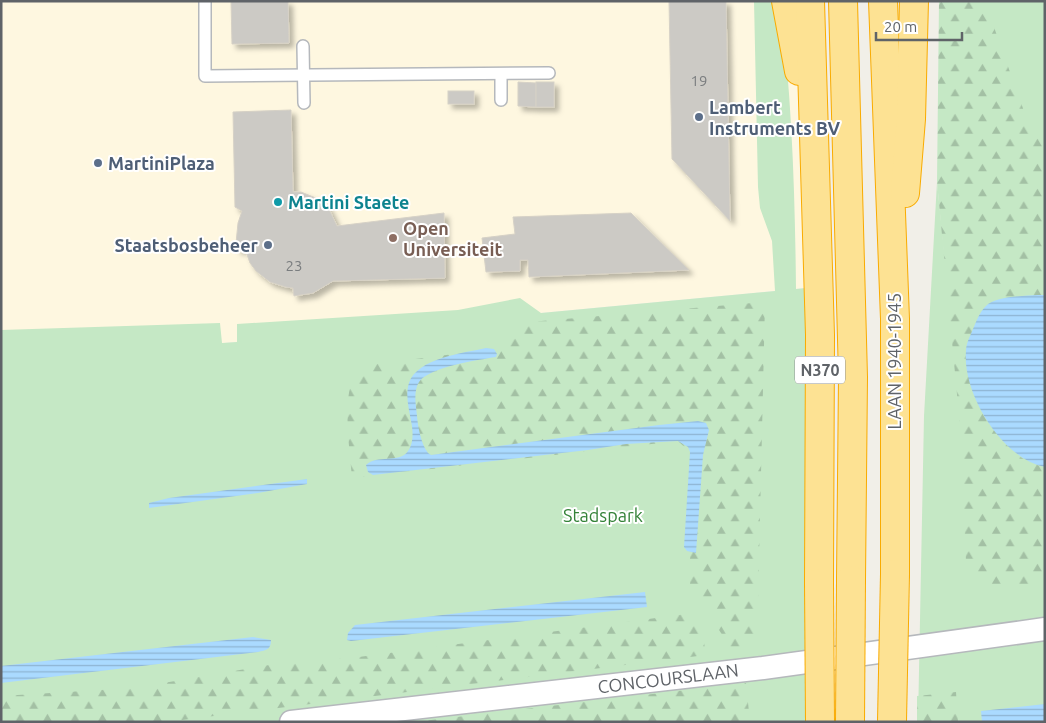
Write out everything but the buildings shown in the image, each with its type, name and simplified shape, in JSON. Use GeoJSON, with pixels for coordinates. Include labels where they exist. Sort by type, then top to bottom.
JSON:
{"type":"FeatureCollection","features":[{"type":"Feature","properties":{"kind":"highway","name":"N370"},"geometry":{"type":"LineString","coordinates":[[786,1],[816,156]]}},
{"type":"Feature","properties":{"kind":"highway","name":"N370"},"geometry":{"type":"LineString","coordinates":[[810,1],[820,336],[820,722]]}},
{"type":"Feature","properties":{"kind":"highway","name":"N370"},"geometry":{"type":"LineString","coordinates":[[843,1],[853,377],[850,722]]}},
{"type":"Feature","properties":{"kind":"highway","name":"LAAN 1940-1945"},"geometry":{"type":"LineString","coordinates":[[883,1],[895,319],[895,574],[892,721]]}},
{"type":"Feature","properties":{"kind":"highway"},"geometry":{"type":"LineString","coordinates":[[895,319],[911,119],[914,1]]}},
{"type":"Feature","properties":{"kind":"street","name":"CONCOURSLAAN"},"geometry":{"type":"LineString","coordinates":[[291,722],[763,668],[1045,630]]}},
{"type":"Feature","properties":{"kind":"lane"},"geometry":{"type":"LineString","coordinates":[[205,1],[205,76],[549,73]]}},
{"type":"Feature","properties":{"kind":"lane"},"geometry":{"type":"LineString","coordinates":[[303,46],[304,103]]}},
{"type":"Feature","properties":{"kind":"lane"},"geometry":{"type":"LineString","coordinates":[[501,74],[501,100]]}},
{"type":"Feature","properties":{"kind":"shaded area"},"geometry":{"type":"Polygon","coordinates":[[[1,1],[791,1],[816,287],[1,364],[1,1]]]}},
{"type":"Feature","properties":{"kind":"green space","name":"Stadspark"},"geometry":{"type":"Polygon","coordinates":[[[754,1],[780,1],[792,145],[796,289],[816,287],[806,722],[1,722],[1,330],[220,323],[222,343],[237,342],[237,324],[458,310],[520,298],[541,313],[775,291],[772,241],[760,208],[758,187],[754,1]]]}},
{"type":"Feature","properties":{"kind":"green space"},"geometry":{"type":"Polygon","coordinates":[[[939,1],[989,1],[995,30],[1025,114],[1045,143],[1045,295],[1038,295],[976,401],[996,432],[1013,451],[1033,464],[1045,467],[1045,582],[996,588],[966,562],[960,426],[937,182],[939,1]]]}},
{"type":"Feature","properties":{"kind":"green space"},"geometry":{"type":"Polygon","coordinates":[[[971,1],[1045,1],[1045,722],[918,722],[924,416],[937,182],[945,260],[971,1]]]}},
{"type":"Feature","properties":{"kind":"green space"},"geometry":{"type":"Polygon","coordinates":[[[765,302],[757,646],[732,650],[690,585],[690,452],[678,441],[352,478],[348,435],[348,403],[354,375],[361,366],[486,348],[494,349],[518,323],[765,302]]]}},
{"type":"Feature","properties":{"kind":"green space"},"geometry":{"type":"Polygon","coordinates":[[[694,613],[703,636],[706,655],[166,722],[1,722],[1,696],[134,688],[275,664],[351,658],[694,613]]]}},
{"type":"Feature","properties":{"kind":"green space"},"geometry":{"type":"Polygon","coordinates":[[[746,683],[750,722],[414,722],[746,683]]]}},
{"type":"Feature","properties":{"kind":"green space"},"geometry":{"type":"Polygon","coordinates":[[[956,692],[958,722],[917,722],[917,696],[956,692]]]}},
{"type":"Feature","properties":{"kind":"water"},"geometry":{"type":"Polygon","coordinates":[[[1045,295],[1045,467],[1029,461],[1014,451],[1000,438],[988,422],[971,386],[966,368],[966,351],[967,343],[980,314],[990,303],[1003,298],[1045,295]]]}},
{"type":"Feature","properties":{"kind":"water"},"geometry":{"type":"Polygon","coordinates":[[[486,348],[494,349],[497,354],[496,357],[443,368],[424,377],[419,382],[415,394],[417,420],[422,440],[428,453],[431,455],[659,425],[698,421],[706,423],[709,430],[703,455],[696,553],[687,551],[684,547],[690,452],[688,447],[678,441],[626,444],[373,475],[368,472],[366,465],[371,462],[399,457],[404,455],[410,448],[413,432],[407,392],[409,383],[414,375],[431,362],[486,348]]]}},
{"type":"Feature","properties":{"kind":"water"},"geometry":{"type":"Polygon","coordinates":[[[307,479],[307,484],[258,493],[149,508],[149,503],[169,498],[307,479]]]}},
{"type":"Feature","properties":{"kind":"water"},"geometry":{"type":"Polygon","coordinates":[[[645,592],[647,607],[347,640],[348,633],[355,625],[645,592]]]}},
{"type":"Feature","properties":{"kind":"water"},"geometry":{"type":"Polygon","coordinates":[[[253,637],[271,640],[269,648],[258,652],[1,683],[1,666],[253,637]]]}},
{"type":"Feature","properties":{"kind":"water"},"geometry":{"type":"Polygon","coordinates":[[[1045,704],[1045,722],[982,722],[981,711],[1045,704]]]}},
{"type":"Feature","properties":{"kind":"place","name":"Lambert Instruments BV"},"geometry":{"type":"Point","coordinates":[699,117]}},
{"type":"Feature","properties":{"kind":"place","name":"MartiniPlaza"},"geometry":{"type":"Point","coordinates":[98,163]}},
{"type":"Feature","properties":{"kind":"place","name":"Martini Staete"},"geometry":{"type":"Point","coordinates":[278,202]}},
{"type":"Feature","properties":{"kind":"place","name":"Open Universiteit"},"geometry":{"type":"Point","coordinates":[393,238]}},
{"type":"Feature","properties":{"kind":"place","name":"Staatsbosbeheer"},"geometry":{"type":"Point","coordinates":[268,245]}}]}
